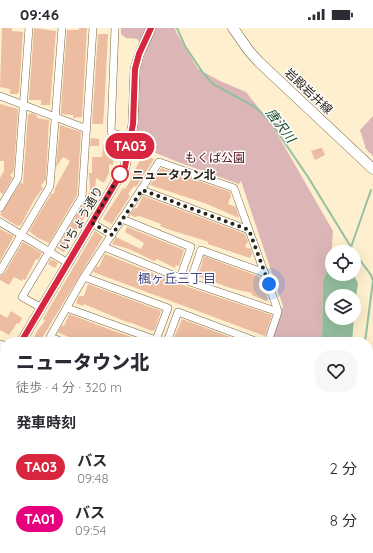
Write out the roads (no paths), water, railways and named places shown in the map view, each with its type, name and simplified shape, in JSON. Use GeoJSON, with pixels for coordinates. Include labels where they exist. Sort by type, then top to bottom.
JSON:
{"type":"FeatureCollection","features":[{"type":"Feature","properties":{"kind":"main road","name":"岩殿岩井線"},"geometry":{"type":"LineString","coordinates":[[233,28],[244,46],[259,62],[373,169]]}},
{"type":"Feature","properties":{"kind":"street"},"geometry":{"type":"LineString","coordinates":[[0,208],[18,178],[25,105],[29,28]]}},
{"type":"Feature","properties":{"kind":"street"},"geometry":{"type":"LineString","coordinates":[[0,271],[50,186],[57,117],[62,28]]}},
{"type":"Feature","properties":{"kind":"street"},"geometry":{"type":"LineString","coordinates":[[40,307],[22,297],[82,197],[93,28]]}},
{"type":"Feature","properties":{"kind":"street"},"geometry":{"type":"LineString","coordinates":[[115,28],[111,132],[130,139]]}},
{"type":"Feature","properties":{"kind":"street","name":"いちょう通り"},"geometry":{"type":"LineString","coordinates":[[24,337],[40,307],[125,167],[130,139],[135,69],[139,54],[151,28]]}},
{"type":"Feature","properties":{"kind":"street"},"geometry":{"type":"LineString","coordinates":[[0,96],[87,129]]}},
{"type":"Feature","properties":{"kind":"street"},"geometry":{"type":"LineString","coordinates":[[50,337],[84,277],[159,162],[234,188],[278,312],[270,337]]}},
{"type":"Feature","properties":{"kind":"street"},"geometry":{"type":"LineString","coordinates":[[142,190],[249,230]]}},
{"type":"Feature","properties":{"kind":"street"},"geometry":{"type":"LineString","coordinates":[[104,248],[180,278],[191,247],[122,219]]}},
{"type":"Feature","properties":{"kind":"street"},"geometry":{"type":"LineString","coordinates":[[0,222],[68,263]]}},
{"type":"Feature","properties":{"kind":"street"},"geometry":{"type":"LineString","coordinates":[[92,223],[112,235]]}},
{"type":"Feature","properties":{"kind":"street"},"geometry":{"type":"LineString","coordinates":[[265,273],[201,250],[190,282],[278,312]]}},
{"type":"Feature","properties":{"kind":"street"},"geometry":{"type":"LineString","coordinates":[[84,277],[168,308],[157,337]]}},
{"type":"Feature","properties":{"kind":"street"},"geometry":{"type":"LineString","coordinates":[[67,308],[148,337]]}},
{"type":"Feature","properties":{"kind":"street"},"geometry":{"type":"LineString","coordinates":[[169,337],[178,312],[245,337]]}},
{"type":"Feature","properties":{"kind":"waterway","name":"唐沢川"},"geometry":{"type":"LineString","coordinates":[[177,28],[185,46],[203,73],[213,84],[255,107],[270,121],[308,177],[350,245]]}},
{"type":"Feature","properties":{"kind":"waterway"},"geometry":{"type":"LineString","coordinates":[[352,245],[371,190]]}},
{"type":"Feature","properties":{"kind":"waterway","name":"唐沢川"},"geometry":{"type":"LineString","coordinates":[[361,261],[371,275],[373,281],[366,337]]}},
{"type":"Feature","properties":{"kind":"place","name":"ニュータウン北"},"geometry":{"type":"Point","coordinates":[120,174]}},
{"type":"Feature","properties":{"kind":"district","name":"楓ヶ丘三丁目"},"geometry":{"type":"Point","coordinates":[177,278]}},
{"type":"Feature","properties":{"kind":"park label","name":"もくば公園"},"geometry":{"type":"Point","coordinates":[215,157]}}]}
